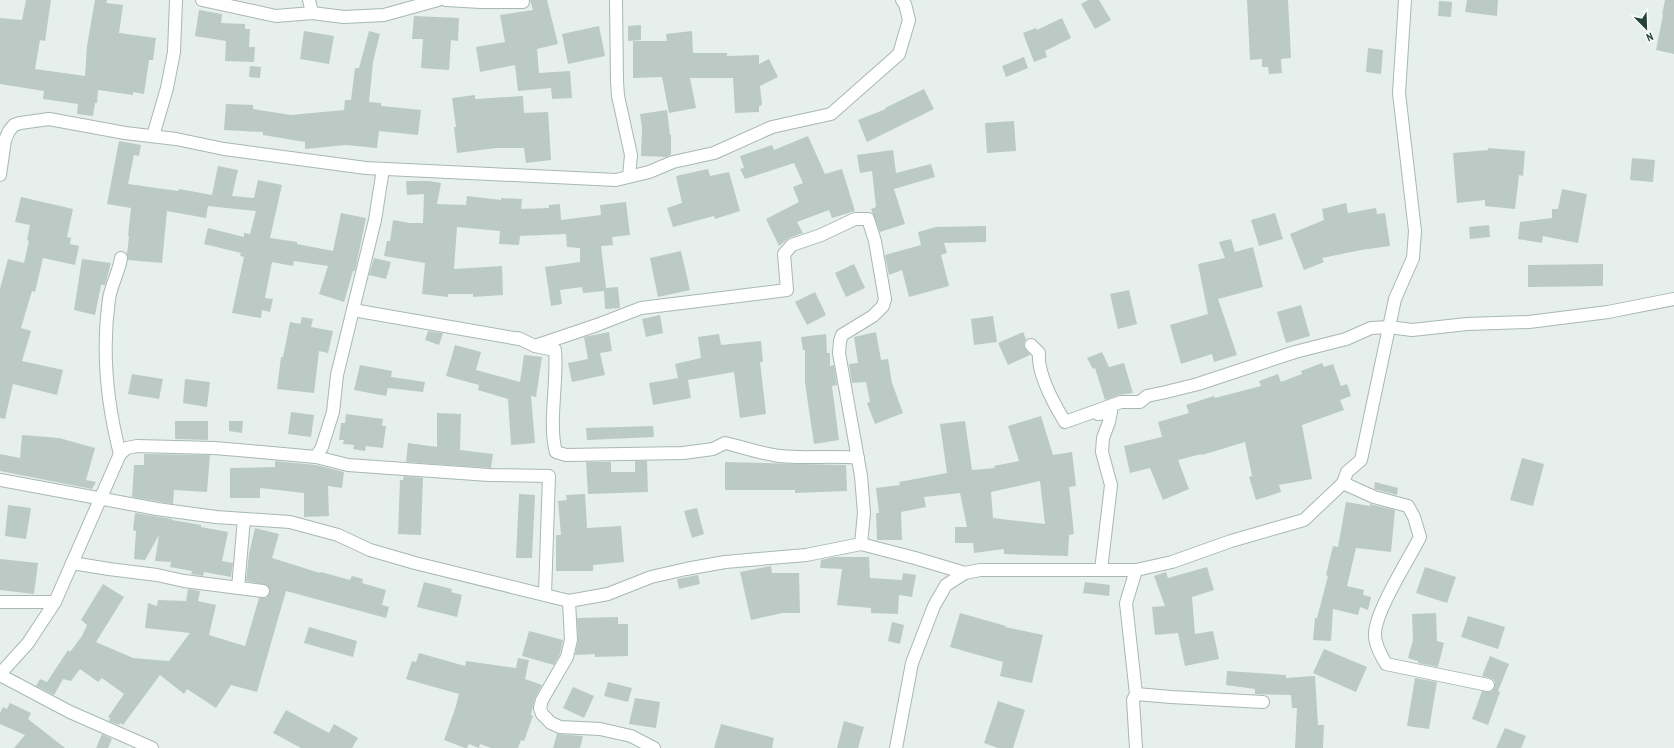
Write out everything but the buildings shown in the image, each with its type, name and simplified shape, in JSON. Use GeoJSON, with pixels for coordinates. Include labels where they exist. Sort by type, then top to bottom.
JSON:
{"type":"FeatureCollection","features":[{"type":"Feature","properties":{"kind":"street"},"geometry":{"type":"LineString","coordinates":[[153,136],[167,88],[174,52],[176,0]]}},
{"type":"Feature","properties":{"kind":"street"},"geometry":{"type":"LineString","coordinates":[[202,0],[276,16],[312,13],[344,17],[384,15],[438,0]]}},
{"type":"Feature","properties":{"kind":"street"},"geometry":{"type":"LineString","coordinates":[[309,0],[312,13]]}},
{"type":"Feature","properties":{"kind":"street"},"geometry":{"type":"LineString","coordinates":[[446,0],[523,2]]}},
{"type":"Feature","properties":{"kind":"street"},"geometry":{"type":"LineString","coordinates":[[616,0],[616,64],[618,96],[631,155],[629,176]]}},
{"type":"Feature","properties":{"kind":"street"},"geometry":{"type":"LineString","coordinates":[[0,175],[4,140],[8,131],[14,125],[20,123],[49,119],[224,149],[383,169],[616,180],[649,172],[673,162],[714,153],[772,127],[831,114],[899,54],[909,20],[905,4],[902,0]]}},
{"type":"Feature","properties":{"kind":"street"},"geometry":{"type":"LineString","coordinates":[[896,748],[912,663],[934,606],[946,584],[965,573],[980,570],[1136,570],[1172,562],[1231,541],[1304,520],[1342,483],[1347,472],[1361,460],[1395,299],[1414,258],[1415,231],[1399,93],[1405,0]]}},
{"type":"Feature","properties":{"kind":"street"},"geometry":{"type":"LineString","coordinates":[[631,155],[649,172]]}},
{"type":"Feature","properties":{"kind":"street"},"geometry":{"type":"LineString","coordinates":[[316,457],[322,447],[333,412],[337,375],[374,227],[383,169]]}},
{"type":"Feature","properties":{"kind":"street"},"geometry":{"type":"LineString","coordinates":[[535,346],[641,308],[787,290],[784,254],[792,245],[821,235],[855,219],[868,219],[875,241],[885,299],[883,306],[873,316],[842,335],[839,353],[858,458],[864,513],[861,544]]}},
{"type":"Feature","properties":{"kind":"street"},"geometry":{"type":"LineString","coordinates":[[121,258],[120,268],[109,297],[105,355],[115,437],[123,451]]}},
{"type":"Feature","properties":{"kind":"street"},"geometry":{"type":"LineString","coordinates":[[1065,422],[1121,402],[1140,402],[1147,396],[1198,384],[1295,352],[1346,339],[1371,328],[1389,327],[1412,330],[1467,324],[1529,322],[1608,312],[1674,299]]}},
{"type":"Feature","properties":{"kind":"street"},"geometry":{"type":"LineString","coordinates":[[353,310],[518,338],[535,346],[555,350],[557,367],[554,444],[556,452],[566,455],[682,453],[714,450],[725,443],[778,456],[841,456],[858,458]]}},
{"type":"Feature","properties":{"kind":"street"},"geometry":{"type":"LineString","coordinates":[[1031,346],[1038,353],[1038,364],[1055,406],[1065,422]]}},
{"type":"Feature","properties":{"kind":"street"},"geometry":{"type":"LineString","coordinates":[[1065,422],[1111,412],[1110,422],[1103,438],[1102,452],[1111,485],[1100,570]]}},
{"type":"Feature","properties":{"kind":"street"},"geometry":{"type":"LineString","coordinates":[[123,451],[153,446],[214,448],[316,457],[348,465],[489,475],[549,476],[545,594]]}},
{"type":"Feature","properties":{"kind":"street"},"geometry":{"type":"LineString","coordinates":[[123,451],[100,499],[55,602],[28,643],[0,675],[70,712],[152,748]]}},
{"type":"Feature","properties":{"kind":"street"},"geometry":{"type":"LineString","coordinates":[[0,480],[157,509],[216,517],[290,522],[309,526],[338,535],[370,550],[415,563],[569,601],[608,594],[651,577],[686,569],[725,562],[806,555],[861,544],[965,573]]}},
{"type":"Feature","properties":{"kind":"street"},"geometry":{"type":"LineString","coordinates":[[1342,483],[1374,497],[1408,506],[1414,516],[1420,537],[1380,612],[1374,634],[1379,651],[1386,664],[1488,685]]}},
{"type":"Feature","properties":{"kind":"street"},"geometry":{"type":"LineString","coordinates":[[238,588],[244,519]]}},
{"type":"Feature","properties":{"kind":"street"},"geometry":{"type":"LineString","coordinates":[[72,563],[109,570],[157,575],[192,582],[263,591]]}},
{"type":"Feature","properties":{"kind":"street"},"geometry":{"type":"LineString","coordinates":[[1136,570],[1126,603],[1136,694],[1133,700],[1136,748]]}},
{"type":"Feature","properties":{"kind":"street"},"geometry":{"type":"LineString","coordinates":[[569,601],[571,640],[567,657],[542,700],[540,708],[542,714],[551,723],[560,727],[600,729],[631,736],[654,748]]}},
{"type":"Feature","properties":{"kind":"street"},"geometry":{"type":"LineString","coordinates":[[0,602],[55,602]]}},
{"type":"Feature","properties":{"kind":"street"},"geometry":{"type":"LineString","coordinates":[[1136,694],[1263,702]]}}]}
